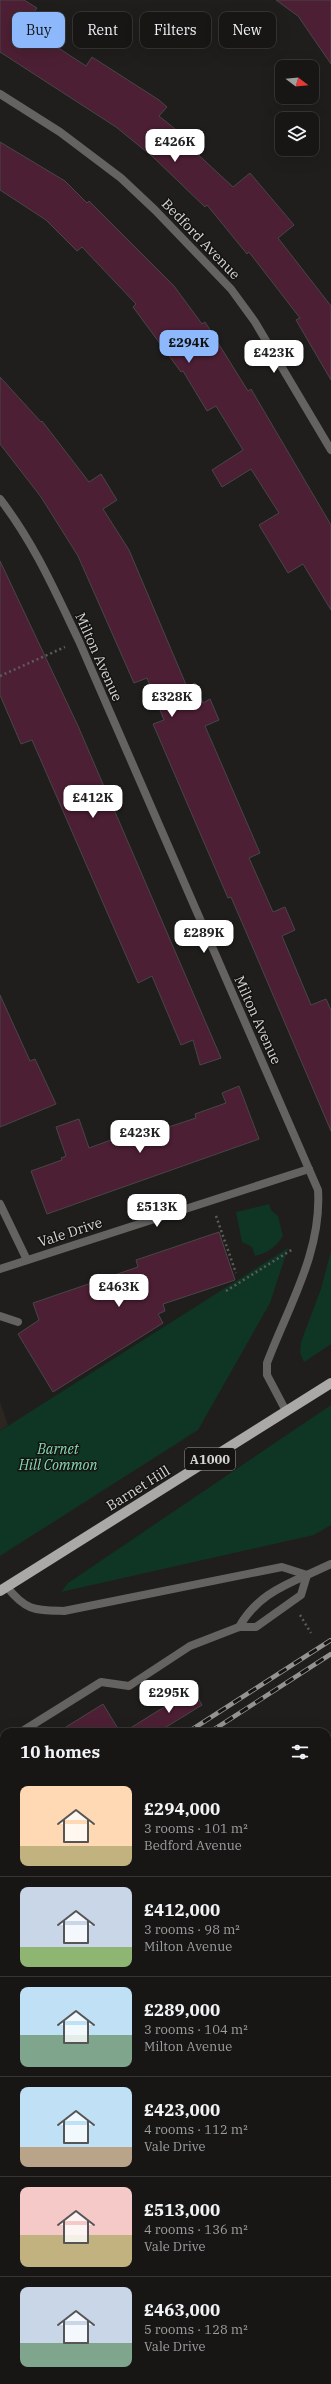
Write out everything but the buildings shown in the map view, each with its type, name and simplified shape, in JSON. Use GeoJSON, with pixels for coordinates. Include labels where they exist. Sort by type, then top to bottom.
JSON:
{"type":"FeatureCollection","features":[{"type":"Feature","properties":{"kind":"main road","name":"Barnet Hill"},"geometry":{"type":"LineString","coordinates":[[4,1589],[331,1383]]}},
{"type":"Feature","properties":{"kind":"street","name":"Bedford Avenue"},"geometry":{"type":"LineString","coordinates":[[0,94],[60,132],[121,178],[156,210],[231,288],[255,322],[331,450]]}},
{"type":"Feature","properties":{"kind":"street","name":"Milton Avenue"},"geometry":{"type":"LineString","coordinates":[[0,499],[18,522],[42,562],[318,1190],[319,1207],[313,1237],[295,1298],[267,1363],[267,1375],[286,1411]]}},
{"type":"Feature","properties":{"kind":"street","name":"Vale Drive"},"geometry":{"type":"LineString","coordinates":[[0,1269],[309,1169]]}},
{"type":"Feature","properties":{"kind":"street"},"geometry":{"type":"LineString","coordinates":[[0,1204],[27,1260]]}},
{"type":"Feature","properties":{"kind":"street"},"geometry":{"type":"LineString","coordinates":[[0,1316],[18,1322]]}},
{"type":"Feature","properties":{"kind":"street"},"geometry":{"type":"LineString","coordinates":[[239,1627],[248,1611],[278,1587],[331,1564]]}},
{"type":"Feature","properties":{"kind":"street"},"geometry":{"type":"LineString","coordinates":[[4,1589],[20,1603],[42,1610],[64,1611],[282,1567],[307,1574]]}},
{"type":"Feature","properties":{"kind":"street"},"geometry":{"type":"LineString","coordinates":[[27,1728],[102,1682],[129,1686],[190,1646],[239,1627],[256,1627],[302,1596],[307,1574]]}},
{"type":"Feature","properties":{"kind":"path"},"geometry":{"type":"LineString","coordinates":[[0,676],[78,641]]}},
{"type":"Feature","properties":{"kind":"path"},"geometry":{"type":"LineString","coordinates":[[215,1214],[236,1273]]}},
{"type":"Feature","properties":{"kind":"path"},"geometry":{"type":"LineString","coordinates":[[226,1291],[294,1248]]}},
{"type":"Feature","properties":{"kind":"path"},"geometry":{"type":"LineString","coordinates":[[299,1613],[310,1632]]}},
{"type":"Feature","properties":{"kind":"shaded area"},"geometry":{"type":"Polygon","coordinates":[[[0,1402],[8,1425],[0,1431],[0,1402]]]}},
{"type":"Feature","properties":{"kind":"green space"},"geometry":{"type":"Polygon","coordinates":[[[269,1204],[271,1210],[278,1216],[283,1236],[271,1249],[255,1256],[252,1247],[242,1242],[236,1212],[269,1204]]]}},
{"type":"Feature","properties":{"kind":"green space","name":"Barnet Hill Common"},"geometry":{"type":"Polygon","coordinates":[[[288,1248],[270,1303],[198,1430],[0,1556],[0,1431],[288,1248]]]}},
{"type":"Feature","properties":{"kind":"green space"},"geometry":{"type":"Polygon","coordinates":[[[331,1251],[331,1344],[304,1362],[300,1353],[301,1342],[321,1289],[331,1251]]]}},
{"type":"Feature","properties":{"kind":"green space"},"geometry":{"type":"Polygon","coordinates":[[[331,1405],[331,1525],[314,1535],[61,1592],[68,1583],[331,1405]]]}},
{"type":"Feature","properties":{"kind":"railway"},"geometry":{"type":"LineString","coordinates":[[194,1728],[331,1640]]}},
{"type":"Feature","properties":{"kind":"railway"},"geometry":{"type":"LineString","coordinates":[[216,1728],[331,1654]]}}]}
